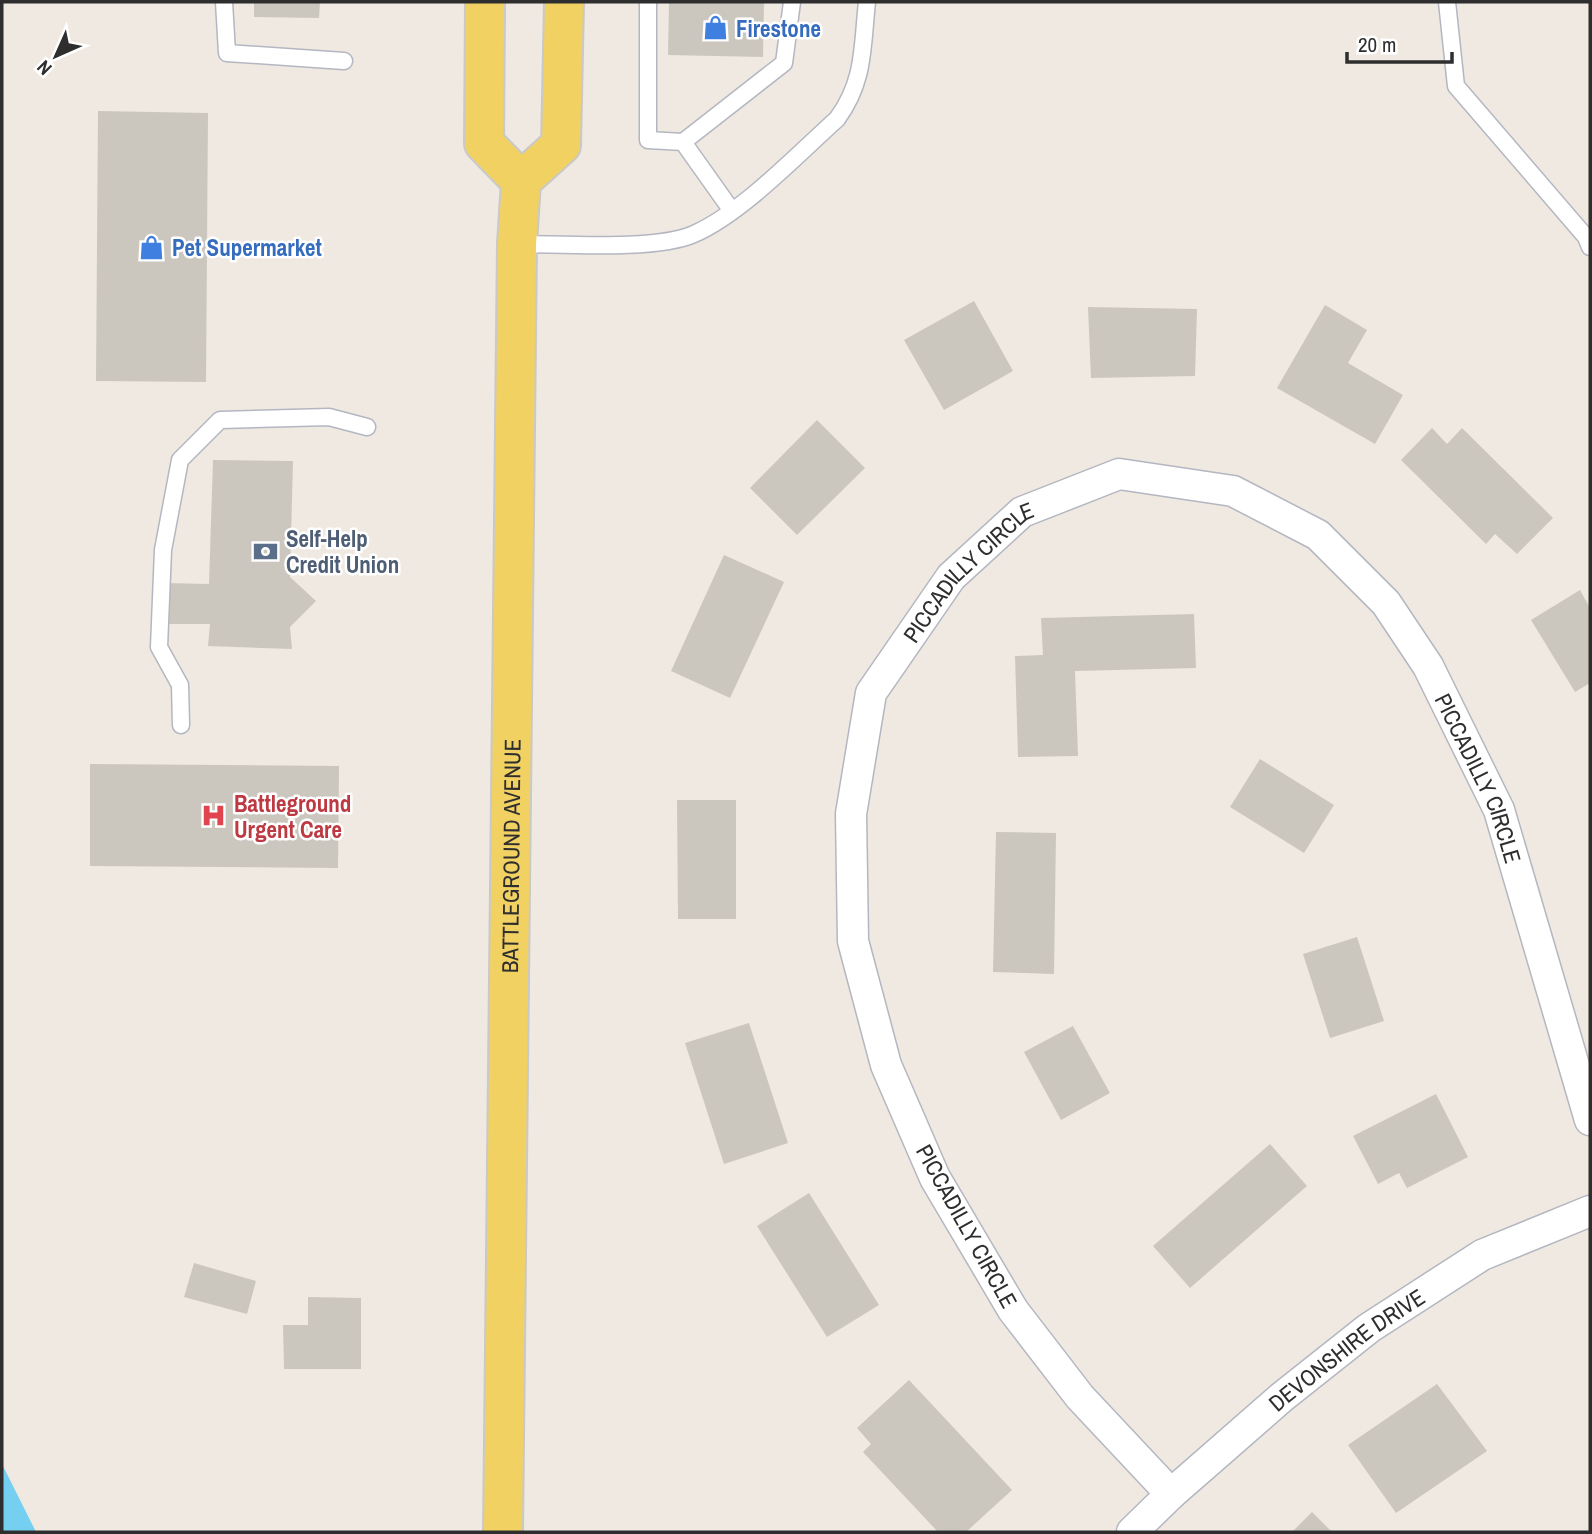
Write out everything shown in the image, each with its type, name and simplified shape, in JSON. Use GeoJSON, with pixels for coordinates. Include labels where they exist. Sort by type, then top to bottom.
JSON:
{"type":"FeatureCollection","features":[{"type":"Feature","properties":{"kind":"main road"},"geometry":{"type":"LineString","coordinates":[[485,2],[484,143],[521,181],[561,145],[564,2]]}},
{"type":"Feature","properties":{"kind":"main road","name":"BATTLEGROUND AVENUE"},"geometry":{"type":"LineString","coordinates":[[503,1532],[517,244],[521,181]]}},
{"type":"Feature","properties":{"kind":"street","name":"PICCADILLY CIRCLE"},"geometry":{"type":"LineString","coordinates":[[1171,1494],[1080,1397],[1013,1310],[935,1178],[886,1065],[852,941],[851,814],[871,693],[951,577],[1022,512],[1119,474],[1233,491],[1318,535],[1386,603],[1428,666],[1499,810],[1590,1120]]}},
{"type":"Feature","properties":{"kind":"street","name":"DEVONSHIRE DRIVE"},"geometry":{"type":"LineString","coordinates":[[1132,1532],[1171,1494],[1282,1397],[1368,1328],[1482,1255],[1590,1211]]}},
{"type":"Feature","properties":{"kind":"lane"},"geometry":{"type":"LineString","coordinates":[[224,2],[227,53],[344,61]]}},
{"type":"Feature","properties":{"kind":"lane"},"geometry":{"type":"LineString","coordinates":[[648,2],[648,140],[683,142],[784,63],[792,2]]}},
{"type":"Feature","properties":{"kind":"lane"},"geometry":{"type":"LineString","coordinates":[[517,244],[667,241],[694,234],[732,211],[837,119],[850,101],[859,76],[867,2]]}},
{"type":"Feature","properties":{"kind":"lane"},"geometry":{"type":"LineString","coordinates":[[1447,2],[1456,86],[1586,237],[1590,247]]}},
{"type":"Feature","properties":{"kind":"lane"},"geometry":{"type":"LineString","coordinates":[[683,142],[732,211]]}},
{"type":"Feature","properties":{"kind":"lane"},"geometry":{"type":"LineString","coordinates":[[181,725],[180,685],[159,647],[163,550],[180,460],[220,420],[329,417],[367,428]]}},
{"type":"Feature","properties":{"kind":"water"},"geometry":{"type":"Polygon","coordinates":[[[2,1464],[36,1532],[2,1532],[2,1464]]]}},
{"type":"Feature","properties":{"kind":"building"},"geometry":{"type":"Polygon","coordinates":[[[254,2],[320,2],[319,18],[254,17],[254,2]]]}},
{"type":"Feature","properties":{"kind":"building","name":"Firestone"},"geometry":{"type":"Polygon","coordinates":[[[669,2],[764,2],[763,57],[668,55],[669,2]]]}},
{"type":"Feature","properties":{"kind":"building","name":"Pet Supermarket"},"geometry":{"type":"Polygon","coordinates":[[[98,111],[208,113],[206,382],[96,381],[98,111]]]}},
{"type":"Feature","properties":{"kind":"building"},"geometry":{"type":"Polygon","coordinates":[[[974,301],[1013,371],[944,410],[904,340],[974,301]]]}},
{"type":"Feature","properties":{"kind":"building"},"geometry":{"type":"Polygon","coordinates":[[[1325,305],[1367,330],[1348,363],[1403,395],[1375,444],[1277,388],[1325,305]]]}},
{"type":"Feature","properties":{"kind":"building"},"geometry":{"type":"Polygon","coordinates":[[[1088,307],[1197,309],[1195,376],[1091,378],[1088,307]]]}},
{"type":"Feature","properties":{"kind":"building"},"geometry":{"type":"Polygon","coordinates":[[[817,420],[865,468],[797,535],[750,488],[817,420]]]}},
{"type":"Feature","properties":{"kind":"building"},"geometry":{"type":"Polygon","coordinates":[[[1432,428],[1447,444],[1462,428],[1553,518],[1517,554],[1495,534],[1486,544],[1401,460],[1432,428]]]}},
{"type":"Feature","properties":{"kind":"building"},"geometry":{"type":"Polygon","coordinates":[[[213,460],[293,461],[290,577],[316,601],[290,627],[292,649],[208,646],[210,624],[165,624],[166,583],[209,584],[213,460]]]}},
{"type":"Feature","properties":{"kind":"building"},"geometry":{"type":"Polygon","coordinates":[[[724,555],[784,582],[730,698],[671,671],[724,555]]]}},
{"type":"Feature","properties":{"kind":"building"},"geometry":{"type":"Polygon","coordinates":[[[1580,590],[1590,608],[1590,683],[1575,692],[1531,620],[1580,590]]]}},
{"type":"Feature","properties":{"kind":"building"},"geometry":{"type":"Polygon","coordinates":[[[1194,614],[1196,668],[1075,671],[1078,756],[1018,757],[1015,656],[1043,655],[1041,618],[1194,614]]]}},
{"type":"Feature","properties":{"kind":"building"},"geometry":{"type":"Polygon","coordinates":[[[1260,759],[1334,805],[1304,853],[1230,807],[1260,759]]]}},
{"type":"Feature","properties":{"kind":"building","name":"Battleground Urgent Care"},"geometry":{"type":"Polygon","coordinates":[[[90,764],[339,766],[338,868],[90,866],[90,764]]]}},
{"type":"Feature","properties":{"kind":"building"},"geometry":{"type":"Polygon","coordinates":[[[677,800],[736,800],[736,919],[678,919],[677,800]]]}},
{"type":"Feature","properties":{"kind":"building"},"geometry":{"type":"Polygon","coordinates":[[[996,832],[1056,833],[1054,974],[993,972],[996,832]]]}},
{"type":"Feature","properties":{"kind":"building"},"geometry":{"type":"Polygon","coordinates":[[[1357,937],[1384,1021],[1330,1038],[1303,954],[1357,937]]]}},
{"type":"Feature","properties":{"kind":"building"},"geometry":{"type":"Polygon","coordinates":[[[749,1023],[788,1143],[724,1164],[685,1043],[749,1023]]]}},
{"type":"Feature","properties":{"kind":"building"},"geometry":{"type":"Polygon","coordinates":[[[1073,1026],[1110,1093],[1061,1120],[1024,1052],[1073,1026]]]}},
{"type":"Feature","properties":{"kind":"building"},"geometry":{"type":"Polygon","coordinates":[[[1436,1094],[1468,1157],[1407,1188],[1399,1173],[1378,1184],[1353,1136],[1436,1094]]]}},
{"type":"Feature","properties":{"kind":"building"},"geometry":{"type":"Polygon","coordinates":[[[1270,1144],[1307,1186],[1190,1288],[1153,1246],[1270,1144]]]}},
{"type":"Feature","properties":{"kind":"building"},"geometry":{"type":"Polygon","coordinates":[[[809,1193],[879,1305],[827,1337],[757,1226],[809,1193]]]}},
{"type":"Feature","properties":{"kind":"building"},"geometry":{"type":"Polygon","coordinates":[[[194,1263],[256,1281],[247,1314],[184,1297],[194,1263]]]}},
{"type":"Feature","properties":{"kind":"building"},"geometry":{"type":"Polygon","coordinates":[[[308,1297],[361,1298],[361,1369],[284,1369],[283,1325],[308,1325],[308,1297]]]}},
{"type":"Feature","properties":{"kind":"building"},"geometry":{"type":"Polygon","coordinates":[[[909,1380],[1012,1490],[966,1532],[938,1532],[863,1452],[871,1444],[857,1428],[909,1380]]]}},
{"type":"Feature","properties":{"kind":"building"},"geometry":{"type":"Polygon","coordinates":[[[1437,1384],[1487,1451],[1396,1513],[1348,1445],[1437,1384]]]}},
{"type":"Feature","properties":{"kind":"building"},"geometry":{"type":"Polygon","coordinates":[[[1312,1512],[1332,1532],[1292,1532],[1312,1512]]]}},
{"type":"Feature","properties":{"kind":"place","name":"Firestone"},"geometry":{"type":"Point","coordinates":[716,28]}},
{"type":"Feature","properties":{"kind":"place","name":"Pet Supermarket"},"geometry":{"type":"Point","coordinates":[152,247]}},
{"type":"Feature","properties":{"kind":"place","name":"Self-Help Credit Union"},"geometry":{"type":"Point","coordinates":[266,551]}},
{"type":"Feature","properties":{"kind":"place","name":"Battleground Urgent Care"},"geometry":{"type":"Point","coordinates":[214,816]}}]}
